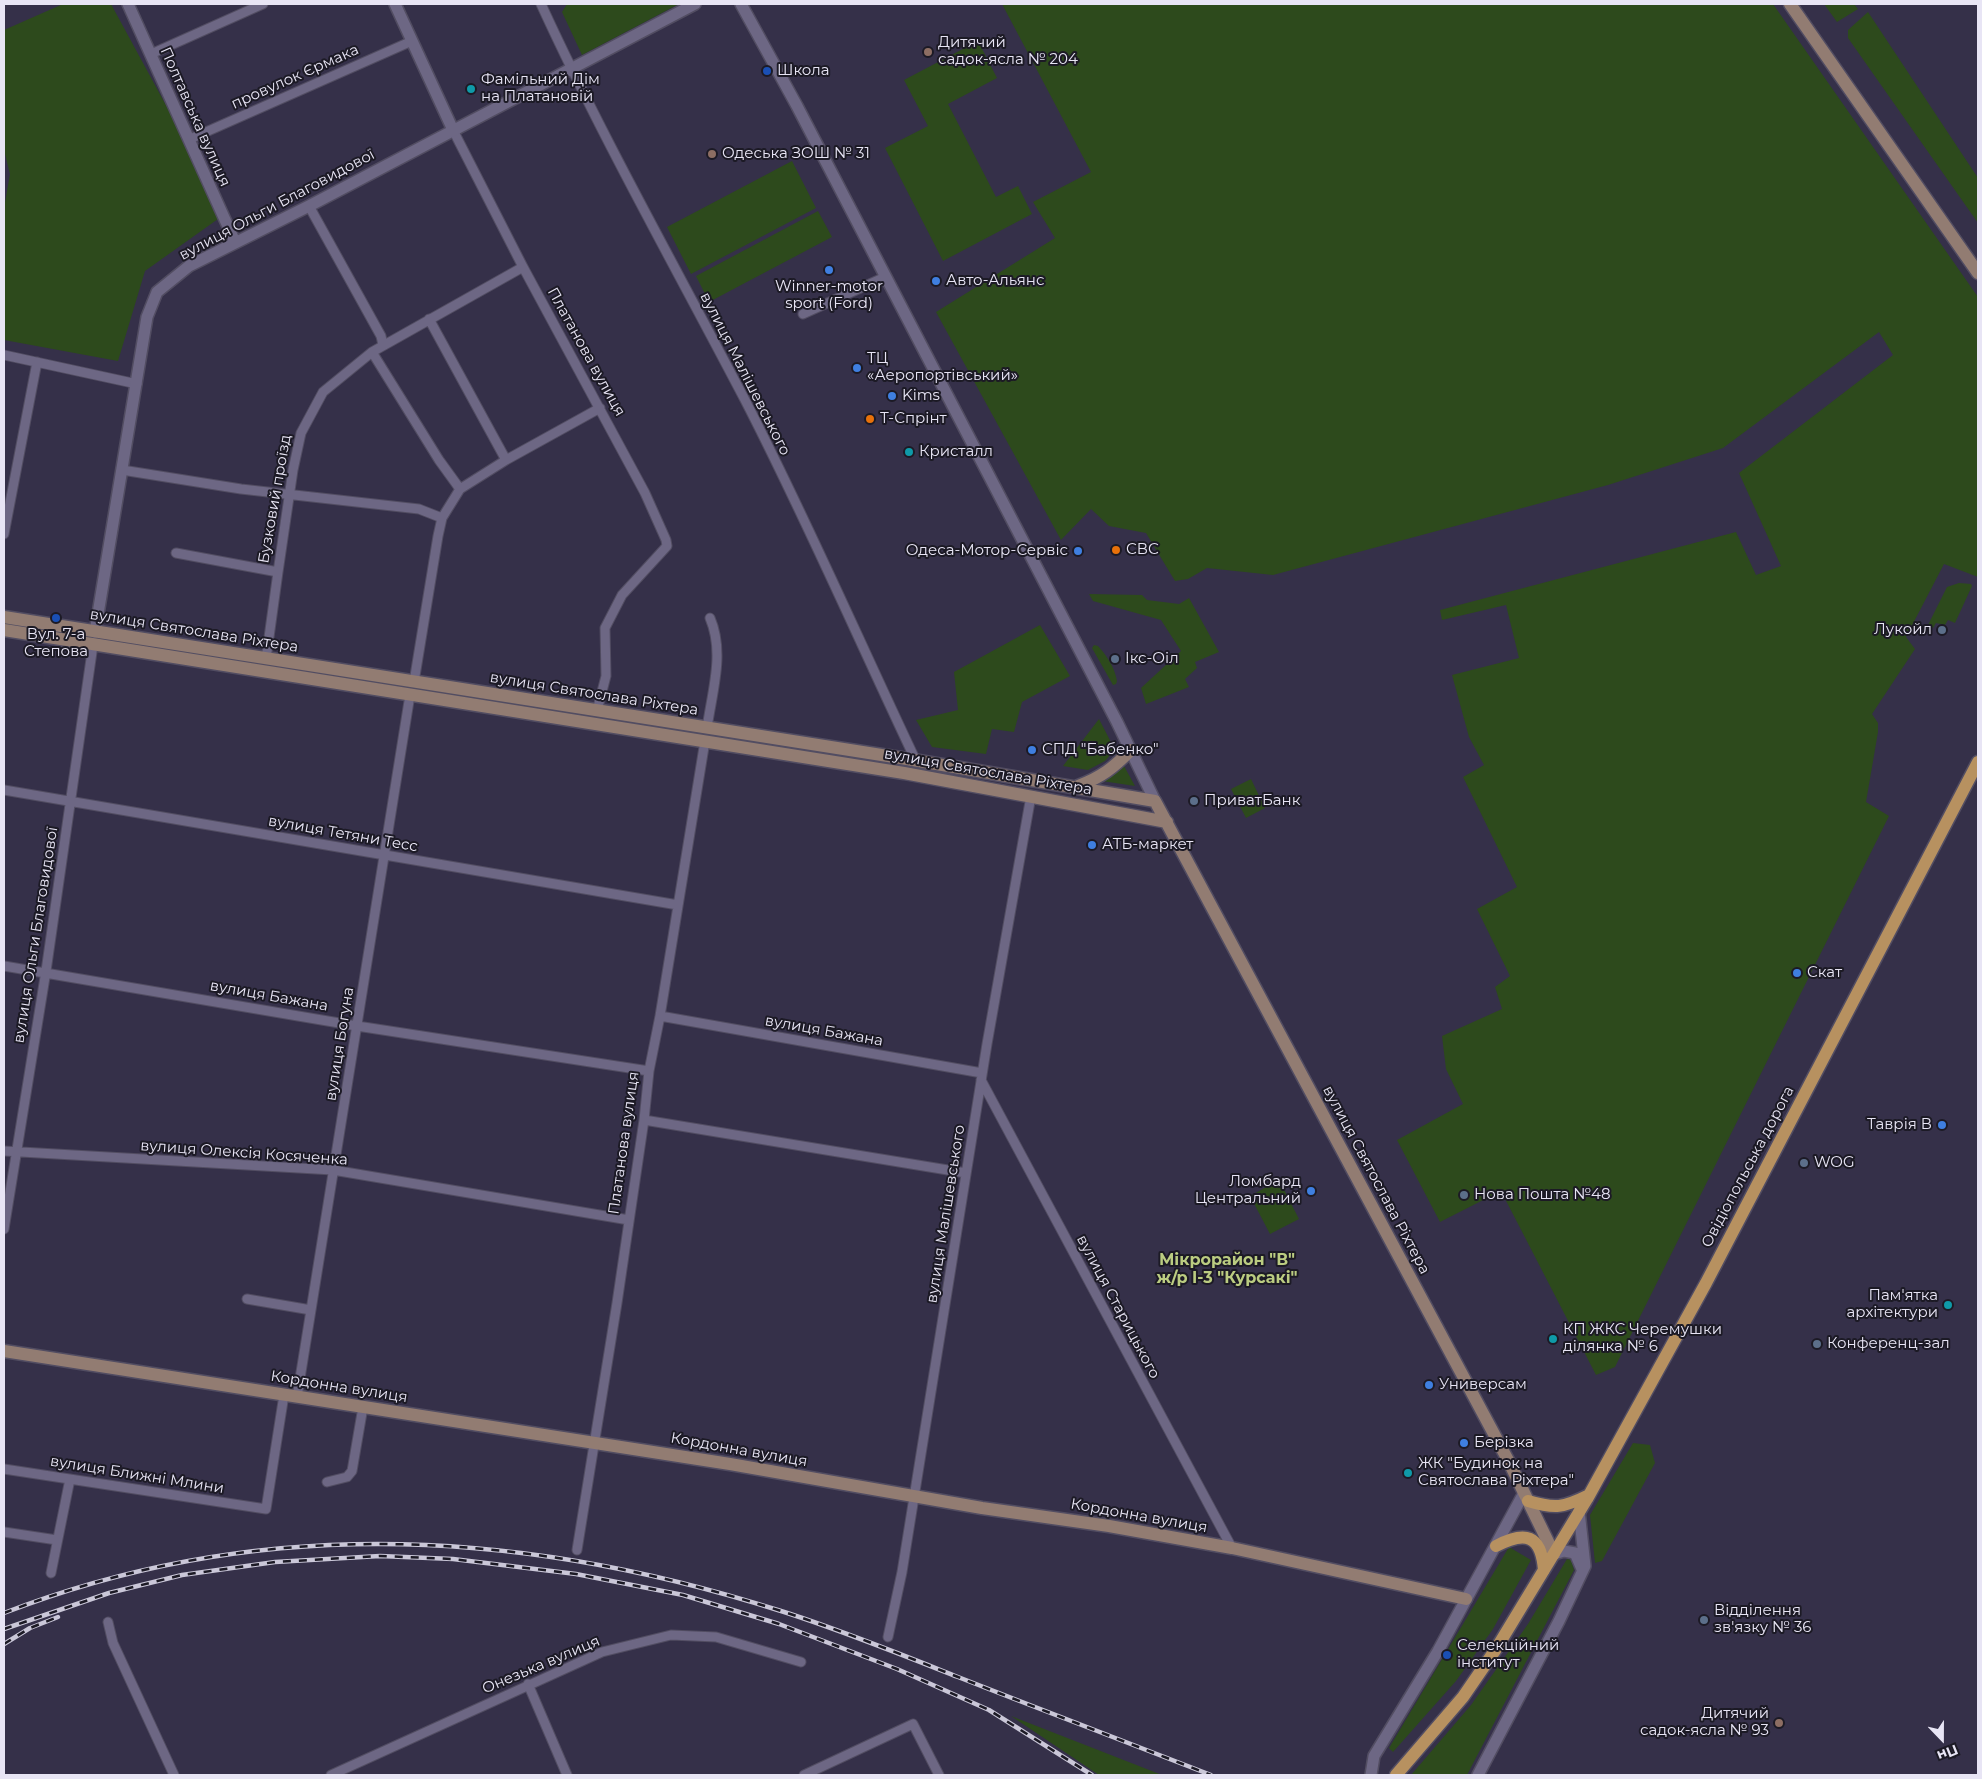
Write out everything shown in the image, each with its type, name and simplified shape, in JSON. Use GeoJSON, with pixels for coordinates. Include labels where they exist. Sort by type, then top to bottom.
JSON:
{"type":"FeatureCollection","features":[{"type":"Feature","properties":{"kind":"main road"},"geometry":{"type":"LineString","coordinates":[[1790,4],[1978,273]]}},
{"type":"Feature","properties":{"kind":"main road","name":"вулиця Святослава Ріхтера"},"geometry":{"type":"LineString","coordinates":[[4,617],[916,761],[1155,801],[1526,1497],[1554,1554]]}},
{"type":"Feature","properties":{"kind":"main road","name":"вулиця Святослава Ріхтера"},"geometry":{"type":"LineString","coordinates":[[4,630],[904,773],[1167,822]]}},
{"type":"Feature","properties":{"kind":"main road"},"geometry":{"type":"LineString","coordinates":[[1076,787],[1096,780],[1111,770],[1130,750]]}},
{"type":"Feature","properties":{"kind":"main road","name":"Овідіопольська дорога"},"geometry":{"type":"LineString","coordinates":[[1396,1775],[1463,1697],[1538,1582],[1589,1495],[1706,1283],[1978,762]]}},
{"type":"Feature","properties":{"kind":"main road","name":"Кордонна вулиця"},"geometry":{"type":"LineString","coordinates":[[4,1351],[730,1464],[915,1497],[1232,1548],[1466,1599]]}},
{"type":"Feature","properties":{"kind":"main road"},"geometry":{"type":"LineString","coordinates":[[1526,1497],[1555,1508],[1589,1495]]}},
{"type":"Feature","properties":{"kind":"main road"},"geometry":{"type":"LineString","coordinates":[[1496,1546],[1520,1536],[1532,1540],[1540,1549],[1544,1570]]}},
{"type":"Feature","properties":{"kind":"street","name":"Полтавська вулиця"},"geometry":{"type":"LineString","coordinates":[[128,4],[235,242]]}},
{"type":"Feature","properties":{"kind":"street"},"geometry":{"type":"LineString","coordinates":[[151,54],[263,4]]}},
{"type":"Feature","properties":{"kind":"street","name":"Платанова вулиця"},"geometry":{"type":"LineString","coordinates":[[394,4],[453,130],[523,267],[645,493],[666,540],[667,546],[622,595],[605,628],[606,676],[597,711]]}},
{"type":"Feature","properties":{"kind":"street","name":"вулиця Малішевського"},"geometry":{"type":"LineString","coordinates":[[541,4],[571,69],[633,191],[746,402],[916,761]]}},
{"type":"Feature","properties":{"kind":"street","name":"вулиця Ольги Благовидової"},"geometry":{"type":"LineString","coordinates":[[95,632],[147,317],[157,292],[189,266],[309,206],[695,4]]}},
{"type":"Feature","properties":{"kind":"street"},"geometry":{"type":"LineString","coordinates":[[741,4],[768,50],[1155,801]]}},
{"type":"Feature","properties":{"kind":"street","name":"провулок Єрмака"},"geometry":{"type":"LineString","coordinates":[[190,139],[412,41]]}},
{"type":"Feature","properties":{"kind":"street"},"geometry":{"type":"LineString","coordinates":[[309,206],[382,336],[383,345]]}},
{"type":"Feature","properties":{"kind":"street","name":"Бузковий проїзд"},"geometry":{"type":"LineString","coordinates":[[176,553],[278,572],[289,496],[301,433],[323,392],[383,345],[523,267]]}},
{"type":"Feature","properties":{"kind":"street"},"geometry":{"type":"LineString","coordinates":[[803,314],[885,277]]}},
{"type":"Feature","properties":{"kind":"street"},"geometry":{"type":"LineString","coordinates":[[429,319],[506,460]]}},
{"type":"Feature","properties":{"kind":"street"},"geometry":{"type":"LineString","coordinates":[[372,352],[439,460],[460,489]]}},
{"type":"Feature","properties":{"kind":"street"},"geometry":{"type":"LineString","coordinates":[[4,355],[137,384]]}},
{"type":"Feature","properties":{"kind":"street"},"geometry":{"type":"LineString","coordinates":[[4,534],[38,362]]}},
{"type":"Feature","properties":{"kind":"street"},"geometry":{"type":"LineString","coordinates":[[414,682],[442,518],[460,489],[506,460],[600,408]]}},
{"type":"Feature","properties":{"kind":"street"},"geometry":{"type":"LineString","coordinates":[[122,470],[184,482],[289,496],[419,509],[442,518]]}},
{"type":"Feature","properties":{"kind":"street"},"geometry":{"type":"LineString","coordinates":[[266,659],[278,572]]}},
{"type":"Feature","properties":{"kind":"street"},"geometry":{"type":"LineString","coordinates":[[707,728],[718,652],[716,633],[710,618]]}},
{"type":"Feature","properties":{"kind":"street","name":"вулиця Ольги Благовидової"},"geometry":{"type":"LineString","coordinates":[[4,1228],[46,972],[93,645]]}},
{"type":"Feature","properties":{"kind":"street","name":"вулиця Богуна"},"geometry":{"type":"LineString","coordinates":[[266,1509],[311,1310],[410,695]]}},
{"type":"Feature","properties":{"kind":"street","name":"Платанова вулиця"},"geometry":{"type":"LineString","coordinates":[[577,1550],[629,1220],[644,1120],[649,1071],[660,1016],[704,741]]}},
{"type":"Feature","properties":{"kind":"street","name":"вулиця Тетяни Тесс"},"geometry":{"type":"LineString","coordinates":[[4,790],[678,904]]}},
{"type":"Feature","properties":{"kind":"street","name":"вулиця Малішевського"},"geometry":{"type":"LineString","coordinates":[[888,1637],[915,1497],[982,1076],[1031,796]]}},
{"type":"Feature","properties":{"kind":"street","name":"вулиця Бажана"},"geometry":{"type":"LineString","coordinates":[[4,966],[356,1026],[649,1071]]}},
{"type":"Feature","properties":{"kind":"street","name":"вулиця Бажана"},"geometry":{"type":"LineString","coordinates":[[660,1016],[982,1076]]}},
{"type":"Feature","properties":{"kind":"street","name":"вулиця Старицького"},"geometry":{"type":"LineString","coordinates":[[982,1076],[1232,1548]]}},
{"type":"Feature","properties":{"kind":"street"},"geometry":{"type":"LineString","coordinates":[[644,1120],[966,1173]]}},
{"type":"Feature","properties":{"kind":"street","name":"вулиця Олексія Косяченка"},"geometry":{"type":"LineString","coordinates":[[4,1151],[334,1170],[629,1220]]}},
{"type":"Feature","properties":{"kind":"street"},"geometry":{"type":"LineString","coordinates":[[247,1299],[311,1310]]}},
{"type":"Feature","properties":{"kind":"street"},"geometry":{"type":"LineString","coordinates":[[327,1482],[347,1477],[352,1471],[363,1407]]}},
{"type":"Feature","properties":{"kind":"street","name":"вулиця Ближні Млини"},"geometry":{"type":"LineString","coordinates":[[4,1469],[266,1509]]}},
{"type":"Feature","properties":{"kind":"street"},"geometry":{"type":"LineString","coordinates":[[51,1573],[70,1479]]}},
{"type":"Feature","properties":{"kind":"street"},"geometry":{"type":"LineString","coordinates":[[1371,1775],[1374,1756],[1526,1497]]}},
{"type":"Feature","properties":{"kind":"street"},"geometry":{"type":"LineString","coordinates":[[1478,1775],[1583,1573],[1586,1557],[1579,1511]]}},
{"type":"Feature","properties":{"kind":"street"},"geometry":{"type":"LineString","coordinates":[[4,1532],[57,1540]]}},
{"type":"Feature","properties":{"kind":"street"},"geometry":{"type":"LineString","coordinates":[[1554,1554],[1564,1552],[1575,1553],[1581,1562],[1583,1573]]}},
{"type":"Feature","properties":{"kind":"street"},"geometry":{"type":"LineString","coordinates":[[108,1622],[114,1643],[174,1775]]}},
{"type":"Feature","properties":{"kind":"street","name":"Онезька вулиця"},"geometry":{"type":"LineString","coordinates":[[331,1775],[602,1652],[671,1635],[716,1637],[802,1662]]}},
{"type":"Feature","properties":{"kind":"street"},"geometry":{"type":"LineString","coordinates":[[528,1684],[567,1775]]}},
{"type":"Feature","properties":{"kind":"street"},"geometry":{"type":"LineString","coordinates":[[804,1775],[913,1724],[939,1775]]}},
{"type":"Feature","properties":{"kind":"green space"},"geometry":{"type":"Polygon","coordinates":[[[63,4],[111,4],[225,214],[145,271],[118,361],[4,340],[4,208],[10,174],[4,150],[4,30],[63,4]]]}},
{"type":"Feature","properties":{"kind":"green space"},"geometry":{"type":"Polygon","coordinates":[[[567,4],[679,4],[582,55],[562,12],[567,4]]]}},
{"type":"Feature","properties":{"kind":"green space"},"geometry":{"type":"Polygon","coordinates":[[[1002,4],[1773,4],[1978,297],[1978,577],[1944,564],[1906,637],[1915,649],[1872,714],[1878,723],[1878,732],[1866,802],[1889,816],[1615,1367],[1596,1375],[1501,1191],[1440,1222],[1397,1140],[1463,1104],[1446,1069],[1442,1036],[1502,1009],[1495,987],[1510,976],[1477,909],[1517,887],[1463,777],[1484,765],[1469,737],[1452,675],[1519,658],[1506,605],[1442,620],[1440,610],[1736,532],[1756,575],[1781,566],[1739,473],[1893,355],[1879,332],[1723,448],[1608,485],[1273,575],[1207,568],[1188,579],[1175,581],[1146,533],[1109,526],[1091,509],[1061,540],[936,312],[1055,238],[1033,202],[1091,172],[1002,4]]]}},
{"type":"Feature","properties":{"kind":"green space"},"geometry":{"type":"Polygon","coordinates":[[[1824,4],[1854,4],[1858,9],[1837,22],[1824,4]]]}},
{"type":"Feature","properties":{"kind":"green space"},"geometry":{"type":"Polygon","coordinates":[[[1868,12],[1978,178],[1978,223],[1848,38],[1848,30],[1868,12]]]}},
{"type":"Feature","properties":{"kind":"green space"},"geometry":{"type":"Polygon","coordinates":[[[978,41],[997,78],[948,104],[996,197],[1018,186],[1032,214],[943,261],[885,148],[928,126],[904,80],[978,41]]]}},
{"type":"Feature","properties":{"kind":"green space"},"geometry":{"type":"Polygon","coordinates":[[[792,161],[816,208],[691,274],[667,227],[792,161]]]}},
{"type":"Feature","properties":{"kind":"green space"},"geometry":{"type":"Polygon","coordinates":[[[818,211],[832,237],[709,302],[696,276],[818,211]]]}},
{"type":"Feature","properties":{"kind":"green space"},"geometry":{"type":"Polygon","coordinates":[[[1959,583],[1971,584],[1972,586],[1955,623],[1948,620],[1945,625],[1936,623],[1933,628],[1928,625],[1947,587],[1959,583]]]}},
{"type":"Feature","properties":{"kind":"green space"},"geometry":{"type":"Polygon","coordinates":[[[1089,594],[1142,595],[1147,600],[1179,604],[1189,598],[1219,652],[1195,662],[1197,668],[1185,679],[1189,687],[1146,704],[1141,688],[1181,651],[1161,620],[1093,601],[1089,594]]]}},
{"type":"Feature","properties":{"kind":"green space"},"geometry":{"type":"Polygon","coordinates":[[[1040,625],[1070,676],[1022,702],[1014,732],[992,729],[986,754],[932,747],[916,720],[958,710],[954,672],[1040,625]]]}},
{"type":"Feature","properties":{"kind":"green space"},"geometry":{"type":"Polygon","coordinates":[[[1094,645],[1098,646],[1110,662],[1116,676],[1116,684],[1113,685],[1092,648],[1094,645]]]}},
{"type":"Feature","properties":{"kind":"green space"},"geometry":{"type":"Polygon","coordinates":[[[1099,719],[1113,746],[1112,753],[1105,761],[1088,770],[1063,766],[1099,719]]]}},
{"type":"Feature","properties":{"kind":"green space"},"geometry":{"type":"Polygon","coordinates":[[[1124,766],[1135,786],[1102,781],[1124,766]]]}},
{"type":"Feature","properties":{"kind":"green space"},"geometry":{"type":"Polygon","coordinates":[[[1251,779],[1265,808],[1246,818],[1231,789],[1251,779]]]}},
{"type":"Feature","properties":{"kind":"green space"},"geometry":{"type":"Polygon","coordinates":[[[1279,1180],[1299,1219],[1270,1234],[1250,1196],[1279,1180]]]}},
{"type":"Feature","properties":{"kind":"green space"},"geometry":{"type":"Polygon","coordinates":[[[1633,1443],[1650,1445],[1655,1463],[1602,1561],[1595,1563],[1590,1515],[1633,1443]]]}},
{"type":"Feature","properties":{"kind":"green space"},"geometry":{"type":"Polygon","coordinates":[[[1509,1547],[1531,1560],[1493,1629],[1456,1681],[1393,1752],[1389,1748],[1509,1547]]]}},
{"type":"Feature","properties":{"kind":"green space"},"geometry":{"type":"Polygon","coordinates":[[[1567,1559],[1571,1560],[1574,1570],[1467,1775],[1411,1775],[1471,1705],[1528,1624],[1567,1559]]]}},
{"type":"Feature","properties":{"kind":"green space"},"geometry":{"type":"Polygon","coordinates":[[[1011,1716],[1162,1775],[1099,1775],[1011,1716]]]}},
{"type":"Feature","properties":{"kind":"railway"},"geometry":{"type":"LineString","coordinates":[[4,1613],[100,1581],[197,1559],[294,1547],[392,1544],[489,1549],[587,1563],[684,1583],[781,1611],[826,1626],[1211,1775]]}},
{"type":"Feature","properties":{"kind":"railway"},"geometry":{"type":"LineString","coordinates":[[4,1629],[109,1593],[182,1575],[275,1562],[380,1556],[453,1559],[576,1574],[683,1595],[779,1624],[897,1669],[989,1710],[1092,1775]]}},
{"type":"Feature","properties":{"kind":"railway"},"geometry":{"type":"LineString","coordinates":[[4,1644],[30,1628],[58,1617]]}},
{"type":"Feature","properties":{"kind":"place","name":"Дитячий садок-ясла № 204"},"geometry":{"type":"Point","coordinates":[928,52]}},
{"type":"Feature","properties":{"kind":"place","name":"Школа"},"geometry":{"type":"Point","coordinates":[767,71]}},
{"type":"Feature","properties":{"kind":"place","name":"Фамільний Дім на Платановій"},"geometry":{"type":"Point","coordinates":[471,89]}},
{"type":"Feature","properties":{"kind":"place","name":"Одеська ЗОШ № 31"},"geometry":{"type":"Point","coordinates":[712,154]}},
{"type":"Feature","properties":{"kind":"place","name":"Winner-motor sport (Ford)"},"geometry":{"type":"Point","coordinates":[829,270]}},
{"type":"Feature","properties":{"kind":"place","name":"Авто-Альянс"},"geometry":{"type":"Point","coordinates":[936,281]}},
{"type":"Feature","properties":{"kind":"place","name":"ТЦ «Аеропортівський»"},"geometry":{"type":"Point","coordinates":[857,368]}},
{"type":"Feature","properties":{"kind":"place","name":"Kims"},"geometry":{"type":"Point","coordinates":[892,396]}},
{"type":"Feature","properties":{"kind":"place","name":"Т-Спрінт"},"geometry":{"type":"Point","coordinates":[870,419]}},
{"type":"Feature","properties":{"kind":"place","name":"Кристалл"},"geometry":{"type":"Point","coordinates":[909,452]}},
{"type":"Feature","properties":{"kind":"place","name":"СВС"},"geometry":{"type":"Point","coordinates":[1116,550]}},
{"type":"Feature","properties":{"kind":"place","name":"Одеса-Мотор-Сервіс"},"geometry":{"type":"Point","coordinates":[1078,551]}},
{"type":"Feature","properties":{"kind":"place","name":"Вул. 7-а Степова"},"geometry":{"type":"Point","coordinates":[56,618]}},
{"type":"Feature","properties":{"kind":"place","name":"Лукойл"},"geometry":{"type":"Point","coordinates":[1942,630]}},
{"type":"Feature","properties":{"kind":"place","name":"Ікс-Оіл"},"geometry":{"type":"Point","coordinates":[1115,659]}},
{"type":"Feature","properties":{"kind":"place","name":"СПД \"Бабенко\""},"geometry":{"type":"Point","coordinates":[1032,750]}},
{"type":"Feature","properties":{"kind":"place","name":"ПриватБанк"},"geometry":{"type":"Point","coordinates":[1194,801]}},
{"type":"Feature","properties":{"kind":"place","name":"АТБ-маркет"},"geometry":{"type":"Point","coordinates":[1092,845]}},
{"type":"Feature","properties":{"kind":"place","name":"Скат"},"geometry":{"type":"Point","coordinates":[1797,973]}},
{"type":"Feature","properties":{"kind":"place","name":"Таврія В"},"geometry":{"type":"Point","coordinates":[1942,1125]}},
{"type":"Feature","properties":{"kind":"place","name":"WOG"},"geometry":{"type":"Point","coordinates":[1804,1163]}},
{"type":"Feature","properties":{"kind":"place","name":"Ломбард Центральний"},"geometry":{"type":"Point","coordinates":[1311,1191]}},
{"type":"Feature","properties":{"kind":"place","name":"Нова Пошта №48"},"geometry":{"type":"Point","coordinates":[1464,1195]}},
{"type":"Feature","properties":{"kind":"place","name":"Пам'ятка архітектури"},"geometry":{"type":"Point","coordinates":[1948,1305]}},
{"type":"Feature","properties":{"kind":"place","name":"КП ЖКС Черемушки ділянка № 6"},"geometry":{"type":"Point","coordinates":[1553,1339]}},
{"type":"Feature","properties":{"kind":"place","name":"Конференц-зал"},"geometry":{"type":"Point","coordinates":[1817,1344]}},
{"type":"Feature","properties":{"kind":"place","name":"Универсам"},"geometry":{"type":"Point","coordinates":[1429,1385]}},
{"type":"Feature","properties":{"kind":"place","name":"Берізка"},"geometry":{"type":"Point","coordinates":[1464,1443]}},
{"type":"Feature","properties":{"kind":"place","name":"ЖК \"Будинок на Святослава Ріхтера\""},"geometry":{"type":"Point","coordinates":[1408,1473]}},
{"type":"Feature","properties":{"kind":"place","name":"Відділення зв'язку № 36"},"geometry":{"type":"Point","coordinates":[1704,1620]}},
{"type":"Feature","properties":{"kind":"place","name":"Селекційний інститут"},"geometry":{"type":"Point","coordinates":[1447,1655]}},
{"type":"Feature","properties":{"kind":"place","name":"Дитячий садок-ясла № 93"},"geometry":{"type":"Point","coordinates":[1779,1723]}},
{"type":"Feature","properties":{"kind":"district","name":"Мікрорайон \"В\" ж/р I-3 \"Курсакі\""},"geometry":{"type":"Point","coordinates":[1227,1269]}}]}
